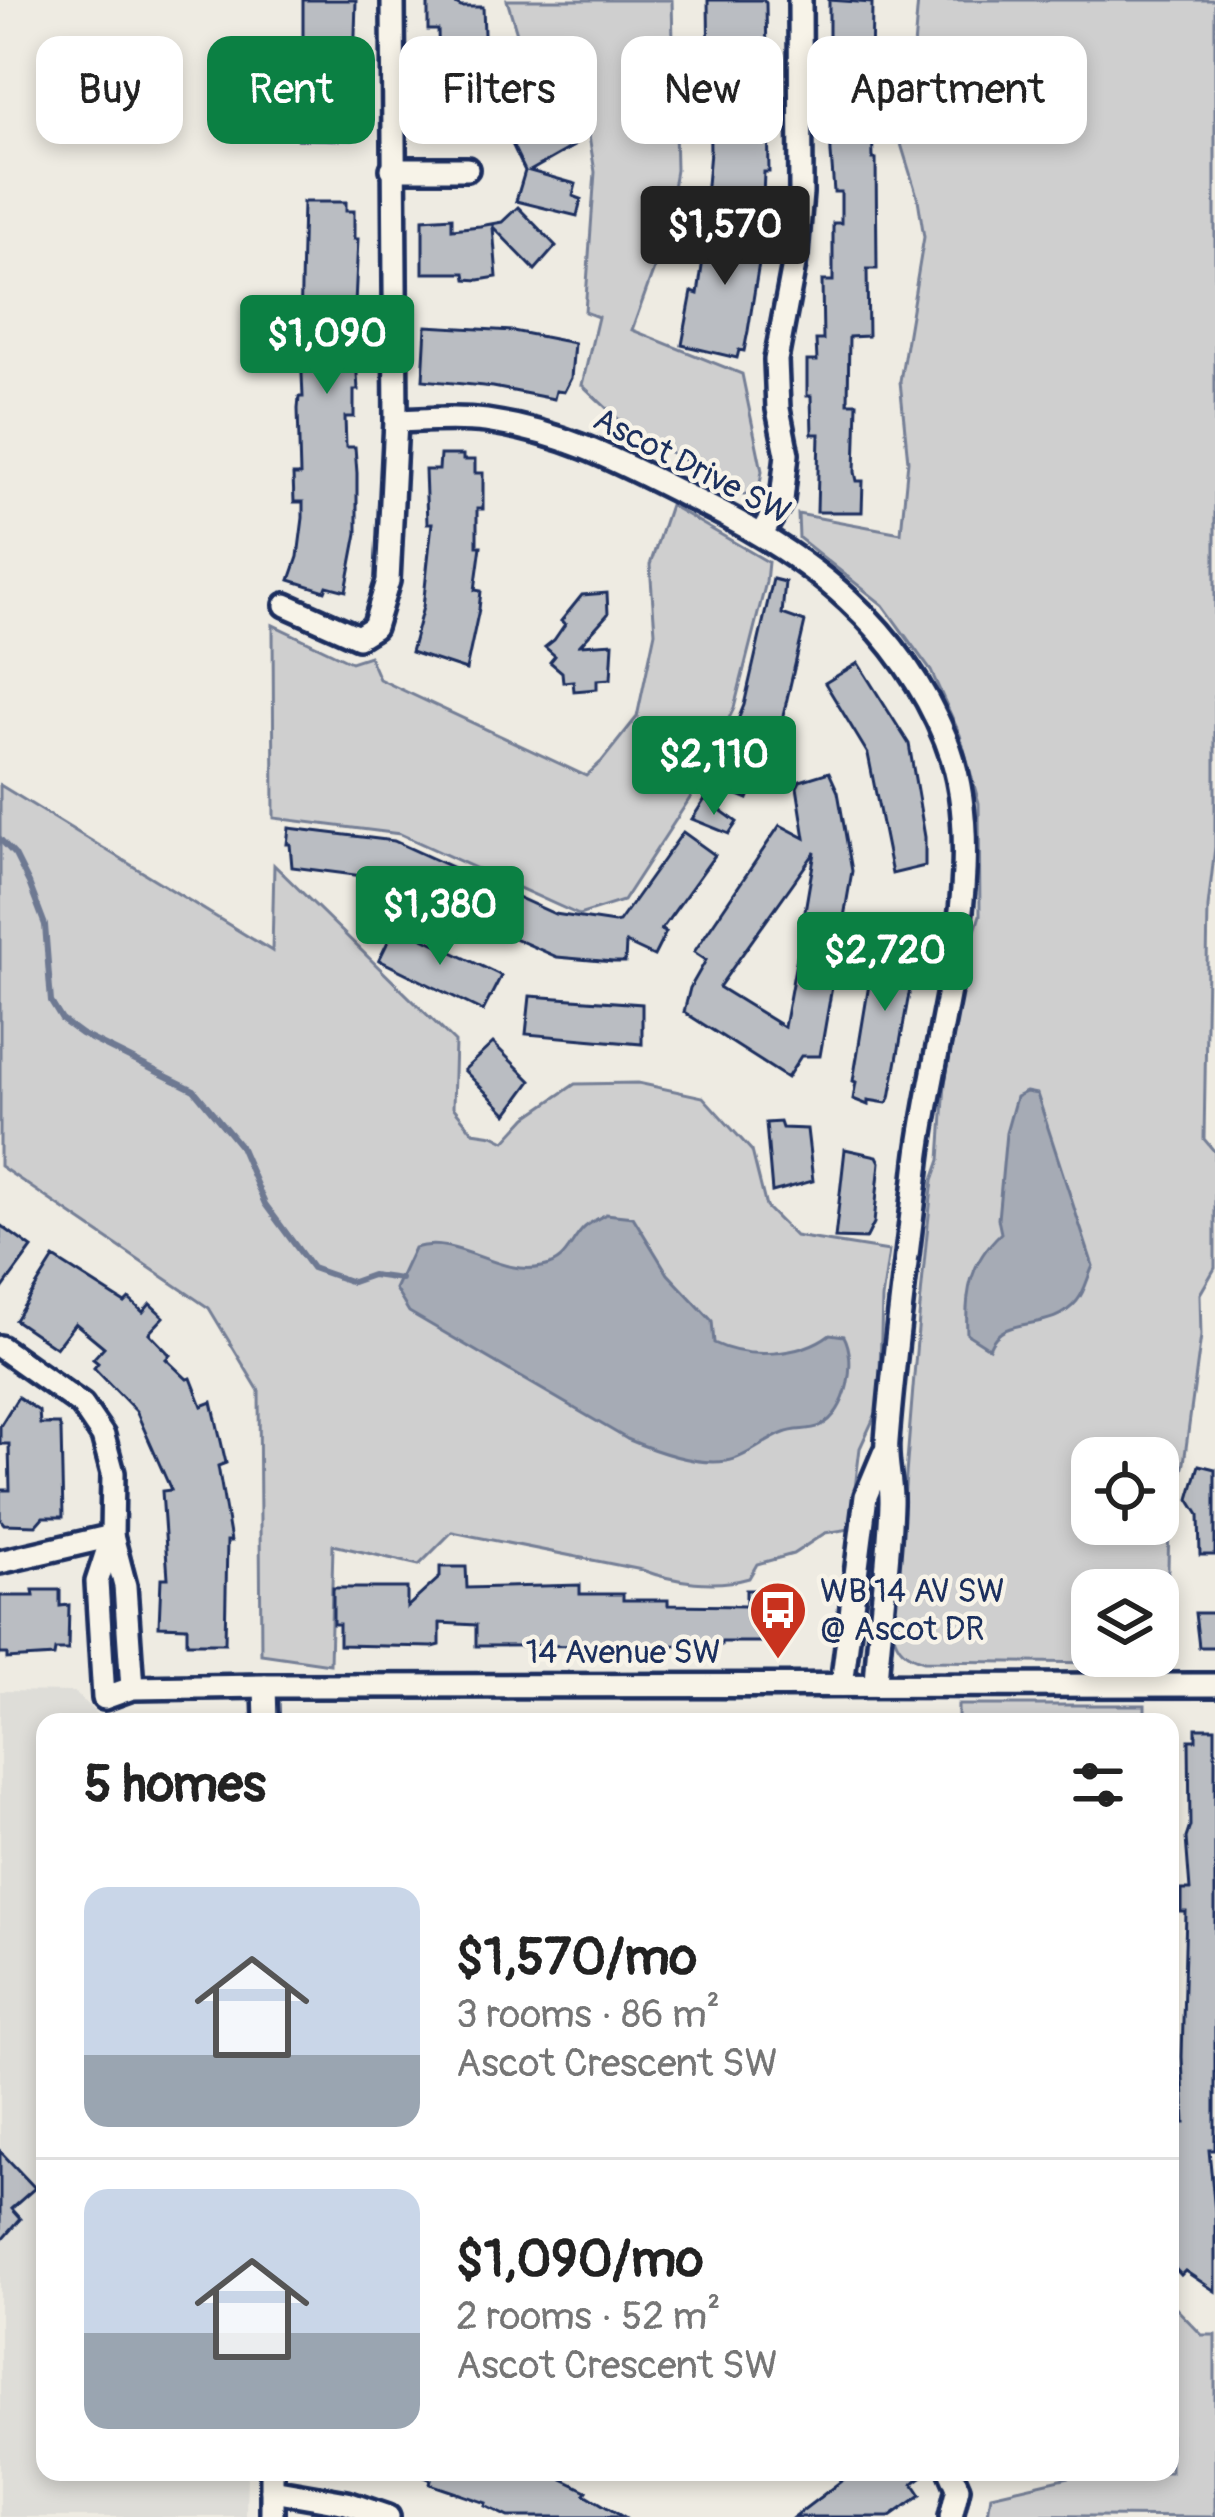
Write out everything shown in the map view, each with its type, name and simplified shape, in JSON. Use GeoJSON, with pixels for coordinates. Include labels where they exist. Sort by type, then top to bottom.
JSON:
{"type":"FeatureCollection","features":[{"type":"Feature","properties":{"kind":"street"},"geometry":{"type":"LineString","coordinates":[[286,605],[358,637],[374,627],[388,581],[396,421],[393,0]]}},
{"type":"Feature","properties":{"kind":"street"},"geometry":{"type":"LineString","coordinates":[[762,534],[782,500],[787,454],[778,409],[776,360],[796,254],[801,193],[800,0]]}},
{"type":"Feature","properties":{"kind":"street"},"geometry":{"type":"LineString","coordinates":[[392,169],[467,169]]}},
{"type":"Feature","properties":{"kind":"street","name":"Ascot Drive SW"},"geometry":{"type":"LineString","coordinates":[[396,421],[481,420],[544,432],[638,468],[762,534],[871,619],[915,680],[947,742],[963,812],[962,909],[921,1138],[886,1447],[892,1501],[876,1685]]}},
{"type":"Feature","properties":{"kind":"street"},"geometry":{"type":"LineString","coordinates":[[0,1346],[96,1420],[113,1473],[112,1536],[125,1586],[132,1688]]}},
{"type":"Feature","properties":{"kind":"street","name":"Ascot Drive SW"},"geometry":{"type":"LineString","coordinates":[[842,1685],[866,1496],[886,1447]]}},
{"type":"Feature","properties":{"kind":"street"},"geometry":{"type":"LineString","coordinates":[[0,1562],[112,1536]]}},
{"type":"Feature","properties":{"kind":"street","name":"14 Avenue SW"},"geometry":{"type":"LineString","coordinates":[[112,1536],[97,1582],[104,1698],[132,1688],[265,1686],[1215,1685]]}},
{"type":"Feature","properties":{"kind":"street"},"geometry":{"type":"LineString","coordinates":[[265,1686],[266,1713]]}},
{"type":"Feature","properties":{"kind":"street"},"geometry":{"type":"LineString","coordinates":[[272,2517],[272,2481],[388,2517]]}},
{"type":"Feature","properties":{"kind":"street"},"geometry":{"type":"LineString","coordinates":[[951,2517],[958,2488],[955,2481]]}},
{"type":"Feature","properties":{"kind":"shaded area"},"geometry":{"type":"Polygon","coordinates":[[[507,0],[672,0],[673,36],[621,36],[621,144],[675,144],[676,170],[664,241],[632,330],[742,374],[762,471],[759,489],[744,495],[628,428],[582,385],[598,317],[585,312],[595,172],[590,144],[597,144],[597,36],[518,36],[507,0]]]}},
{"type":"Feature","properties":{"kind":"shaded area"},"geometry":{"type":"Polygon","coordinates":[[[918,0],[1215,0],[1215,847],[1208,907],[1204,1139],[1215,1152],[1215,1268],[1200,1294],[1201,1336],[1179,1483],[1179,1437],[1071,1437],[1071,1545],[1169,1545],[1168,1569],[1071,1569],[1071,1663],[924,1661],[903,1651],[893,1631],[933,1180],[940,1160],[945,1083],[969,950],[980,915],[979,803],[960,735],[931,671],[883,605],[799,538],[798,514],[901,533],[908,461],[900,381],[924,237],[901,144],[1087,144],[1087,36],[915,36],[918,0]]]}},
{"type":"Feature","properties":{"kind":"shaded area"},"geometry":{"type":"Polygon","coordinates":[[[670,505],[768,562],[766,582],[734,708],[690,798],[623,901],[579,915],[400,834],[274,818],[273,625],[351,662],[369,656],[379,679],[586,776],[637,717],[655,632],[650,565],[670,505]]]}},
{"type":"Feature","properties":{"kind":"shaded area"},"geometry":{"type":"Polygon","coordinates":[[[0,785],[272,951],[274,865],[455,1042],[453,1107],[473,1132],[505,1141],[527,1117],[575,1084],[638,1083],[703,1097],[752,1151],[766,1207],[795,1236],[889,1251],[882,1299],[879,1407],[860,1448],[850,1529],[825,1533],[793,1554],[757,1564],[749,1578],[722,1583],[681,1580],[452,1532],[419,1565],[333,1545],[330,1664],[261,1654],[259,1391],[209,1308],[0,1166],[0,785]]]}},
{"type":"Feature","properties":{"kind":"shaded area"},"geometry":{"type":"Polygon","coordinates":[[[1037,1094],[1093,1266],[1080,1297],[1066,1311],[1005,1330],[989,1348],[967,1334],[969,1291],[982,1255],[1001,1233],[998,1219],[1006,1133],[1016,1097],[1037,1094]]]}},
{"type":"Feature","properties":{"kind":"shaded area"},"geometry":{"type":"Polygon","coordinates":[[[606,1214],[633,1217],[668,1274],[712,1321],[714,1343],[742,1352],[773,1353],[804,1347],[830,1334],[844,1336],[850,1372],[843,1398],[830,1419],[816,1428],[784,1433],[726,1461],[662,1452],[627,1439],[409,1312],[395,1289],[414,1248],[446,1246],[510,1266],[542,1267],[562,1257],[584,1228],[606,1214]]]}},
{"type":"Feature","properties":{"kind":"shaded area"},"geometry":{"type":"Polygon","coordinates":[[[0,1691],[74,1692],[96,1713],[36,1713],[36,2481],[247,2481],[246,2517],[0,2517],[0,1691]]]}},
{"type":"Feature","properties":{"kind":"shaded area"},"geometry":{"type":"Polygon","coordinates":[[[958,1705],[1145,1705],[1145,1713],[958,1713],[958,1705]]]}},
{"type":"Feature","properties":{"kind":"shaded area"},"geometry":{"type":"Polygon","coordinates":[[[1179,2311],[1202,2335],[1215,2335],[1215,2517],[988,2515],[991,2495],[1052,2481],[1179,2481],[1179,2311]]]}},
{"type":"Feature","properties":{"kind":"building"},"geometry":{"type":"Polygon","coordinates":[[[303,0],[356,0],[355,36],[303,36],[303,0]]]}},
{"type":"Feature","properties":{"kind":"building"},"geometry":{"type":"Polygon","coordinates":[[[708,0],[766,3],[767,36],[708,36],[708,0]]]}},
{"type":"Feature","properties":{"kind":"building"},"geometry":{"type":"Polygon","coordinates":[[[829,0],[872,3],[872,36],[829,36],[829,0]]]}},
{"type":"Feature","properties":{"kind":"building"},"geometry":{"type":"Polygon","coordinates":[[[428,2],[483,7],[484,36],[438,36],[438,30],[428,30],[428,2]]]}},
{"type":"Feature","properties":{"kind":"building"},"geometry":{"type":"Polygon","coordinates":[[[512,144],[573,144],[530,171],[576,184],[573,196],[581,199],[577,216],[516,201],[525,171],[512,144]]]}},
{"type":"Feature","properties":{"kind":"building"},"geometry":{"type":"Polygon","coordinates":[[[710,144],[769,144],[763,198],[706,196],[710,144]]]}},
{"type":"Feature","properties":{"kind":"building"},"geometry":{"type":"Polygon","coordinates":[[[831,144],[873,144],[876,159],[877,269],[867,269],[868,336],[849,337],[848,403],[857,403],[855,472],[857,481],[863,481],[862,512],[817,512],[819,434],[812,434],[807,361],[817,361],[816,340],[823,340],[822,281],[833,281],[833,223],[841,223],[841,192],[834,192],[831,144]]]}},
{"type":"Feature","properties":{"kind":"building"},"geometry":{"type":"Polygon","coordinates":[[[303,202],[346,202],[346,211],[354,211],[354,239],[358,239],[354,326],[358,390],[354,390],[354,417],[345,417],[346,447],[355,447],[357,533],[346,591],[327,586],[325,591],[290,580],[303,518],[303,502],[294,502],[293,475],[300,475],[298,409],[299,397],[303,397],[303,202]]]}},
{"type":"Feature","properties":{"kind":"building"},"geometry":{"type":"Polygon","coordinates":[[[518,207],[556,246],[535,270],[493,227],[497,277],[479,280],[466,279],[465,273],[423,273],[423,219],[452,217],[452,229],[480,226],[502,222],[518,207]]]}},
{"type":"Feature","properties":{"kind":"building"},"geometry":{"type":"Polygon","coordinates":[[[709,218],[765,226],[744,351],[739,350],[737,358],[682,345],[692,292],[698,294],[709,218]]]}},
{"type":"Feature","properties":{"kind":"building"},"geometry":{"type":"Polygon","coordinates":[[[426,326],[513,331],[574,343],[571,378],[554,399],[423,380],[426,326]]]}},
{"type":"Feature","properties":{"kind":"building"},"geometry":{"type":"Polygon","coordinates":[[[440,455],[475,460],[475,473],[483,473],[475,590],[481,591],[466,670],[411,652],[423,607],[432,523],[427,523],[425,470],[439,470],[440,455]]]}},
{"type":"Feature","properties":{"kind":"building"},"geometry":{"type":"Polygon","coordinates":[[[773,579],[785,582],[782,614],[805,622],[783,716],[748,799],[712,784],[744,705],[773,579]]]}},
{"type":"Feature","properties":{"kind":"building"},"geometry":{"type":"Polygon","coordinates":[[[607,593],[608,614],[580,645],[613,643],[611,679],[597,680],[597,689],[574,691],[573,681],[563,682],[562,672],[550,662],[555,656],[545,647],[582,595],[607,593]]]}},
{"type":"Feature","properties":{"kind":"building"},"geometry":{"type":"Polygon","coordinates":[[[858,663],[909,744],[925,837],[925,866],[892,874],[868,754],[825,683],[858,663]]]}},
{"type":"Feature","properties":{"kind":"building"},"geometry":{"type":"Polygon","coordinates":[[[829,772],[838,792],[852,871],[820,1056],[801,1056],[787,1078],[684,1012],[690,988],[706,960],[694,952],[780,825],[805,838],[800,781],[829,772]],[[815,852],[719,987],[784,1027],[815,852]]]}},
{"type":"Feature","properties":{"kind":"building"},"geometry":{"type":"Polygon","coordinates":[[[705,799],[737,822],[729,834],[692,819],[705,799]]]}},
{"type":"Feature","properties":{"kind":"building"},"geometry":{"type":"Polygon","coordinates":[[[289,828],[394,841],[555,914],[614,923],[683,832],[715,855],[661,930],[666,932],[654,956],[626,943],[625,962],[613,962],[557,957],[378,878],[292,867],[289,828]]]}},
{"type":"Feature","properties":{"kind":"building"},"geometry":{"type":"Polygon","coordinates":[[[885,923],[916,933],[917,950],[890,1098],[887,1103],[868,1100],[868,1105],[853,1099],[853,1081],[876,942],[880,942],[885,923]]]}},
{"type":"Feature","properties":{"kind":"building"},"geometry":{"type":"Polygon","coordinates":[[[396,925],[501,976],[483,1011],[379,960],[396,925]]]}},
{"type":"Feature","properties":{"kind":"building"},"geometry":{"type":"Polygon","coordinates":[[[530,996],[642,1004],[642,1044],[526,1034],[530,996]]]}},
{"type":"Feature","properties":{"kind":"building"},"geometry":{"type":"Polygon","coordinates":[[[493,1043],[531,1081],[507,1114],[464,1070],[493,1043]]]}},
{"type":"Feature","properties":{"kind":"building"},"geometry":{"type":"Polygon","coordinates":[[[780,1122],[782,1128],[807,1129],[813,1181],[772,1192],[766,1123],[780,1122]]]}},
{"type":"Feature","properties":{"kind":"building"},"geometry":{"type":"Polygon","coordinates":[[[845,1149],[877,1156],[880,1162],[874,1223],[866,1239],[835,1238],[845,1149]]]}},
{"type":"Feature","properties":{"kind":"building"},"geometry":{"type":"Polygon","coordinates":[[[0,1225],[32,1248],[0,1292],[0,1225]]]}},
{"type":"Feature","properties":{"kind":"building"},"geometry":{"type":"Polygon","coordinates":[[[54,1258],[125,1303],[129,1299],[143,1312],[150,1304],[164,1317],[149,1333],[170,1355],[166,1359],[191,1378],[202,1406],[212,1402],[226,1463],[218,1466],[231,1541],[227,1541],[225,1643],[187,1643],[187,1627],[159,1626],[161,1578],[168,1578],[162,1491],[171,1490],[136,1411],[94,1368],[98,1363],[93,1359],[104,1347],[75,1323],[56,1348],[15,1320],[54,1258]]]}},
{"type":"Feature","properties":{"kind":"building"},"geometry":{"type":"Polygon","coordinates":[[[18,1397],[39,1411],[40,1424],[59,1424],[61,1430],[63,1517],[43,1517],[36,1525],[4,1524],[0,1519],[0,1490],[10,1490],[9,1444],[0,1444],[0,1426],[18,1397]]]}},
{"type":"Feature","properties":{"kind":"building"},"geometry":{"type":"Polygon","coordinates":[[[1199,1465],[1215,1469],[1215,1555],[1200,1555],[1199,1515],[1189,1499],[1199,1465]]]}},
{"type":"Feature","properties":{"kind":"building"},"geometry":{"type":"Polygon","coordinates":[[[440,1567],[466,1567],[467,1588],[580,1585],[580,1594],[623,1594],[623,1600],[668,1600],[668,1605],[746,1606],[746,1590],[776,1590],[775,1634],[768,1634],[768,1642],[721,1645],[476,1646],[476,1625],[440,1623],[440,1645],[433,1647],[339,1645],[339,1624],[333,1624],[333,1588],[407,1588],[407,1607],[440,1577],[440,1567]]]}},
{"type":"Feature","properties":{"kind":"building"},"geometry":{"type":"Polygon","coordinates":[[[33,1590],[60,1590],[60,1606],[69,1605],[68,1650],[55,1650],[54,1656],[7,1659],[7,1654],[0,1654],[0,1596],[34,1596],[33,1590]]]}},
{"type":"Feature","properties":{"kind":"building"},"geometry":{"type":"Polygon","coordinates":[[[1195,1613],[1215,1613],[1215,1647],[1199,1647],[1195,1613]]]}},
{"type":"Feature","properties":{"kind":"building"},"geometry":{"type":"Polygon","coordinates":[[[1196,1728],[1215,1728],[1215,2150],[1209,2150],[1215,2291],[1185,2271],[1179,2273],[1179,2123],[1185,2123],[1186,1912],[1181,1912],[1181,1890],[1190,1890],[1186,1838],[1190,1826],[1189,1740],[1196,1740],[1196,1728]]]}},
{"type":"Feature","properties":{"kind":"building"},"geometry":{"type":"Polygon","coordinates":[[[0,2151],[35,2188],[11,2209],[20,2219],[0,2242],[0,2151]]]}},
{"type":"Feature","properties":{"kind":"building"},"geometry":{"type":"Polygon","coordinates":[[[566,2481],[623,2517],[508,2517],[486,2503],[430,2484],[566,2481]]]}},
{"type":"Feature","properties":{"kind":"building"},"geometry":{"type":"Polygon","coordinates":[[[841,2481],[916,2481],[921,2495],[890,2517],[794,2517],[841,2481]]]}},
{"type":"Feature","properties":{"kind":"waterway"},"geometry":{"type":"LineString","coordinates":[[0,839],[15,855],[45,925],[51,1002],[62,1020],[194,1090],[240,1146],[265,1204],[312,1268],[352,1282],[372,1275],[401,1279]]}},
{"type":"Feature","properties":{"kind":"place","name":"WB 14 AV SW @ Ascot DR"},"geometry":{"type":"Point","coordinates":[778,1661]}}]}
